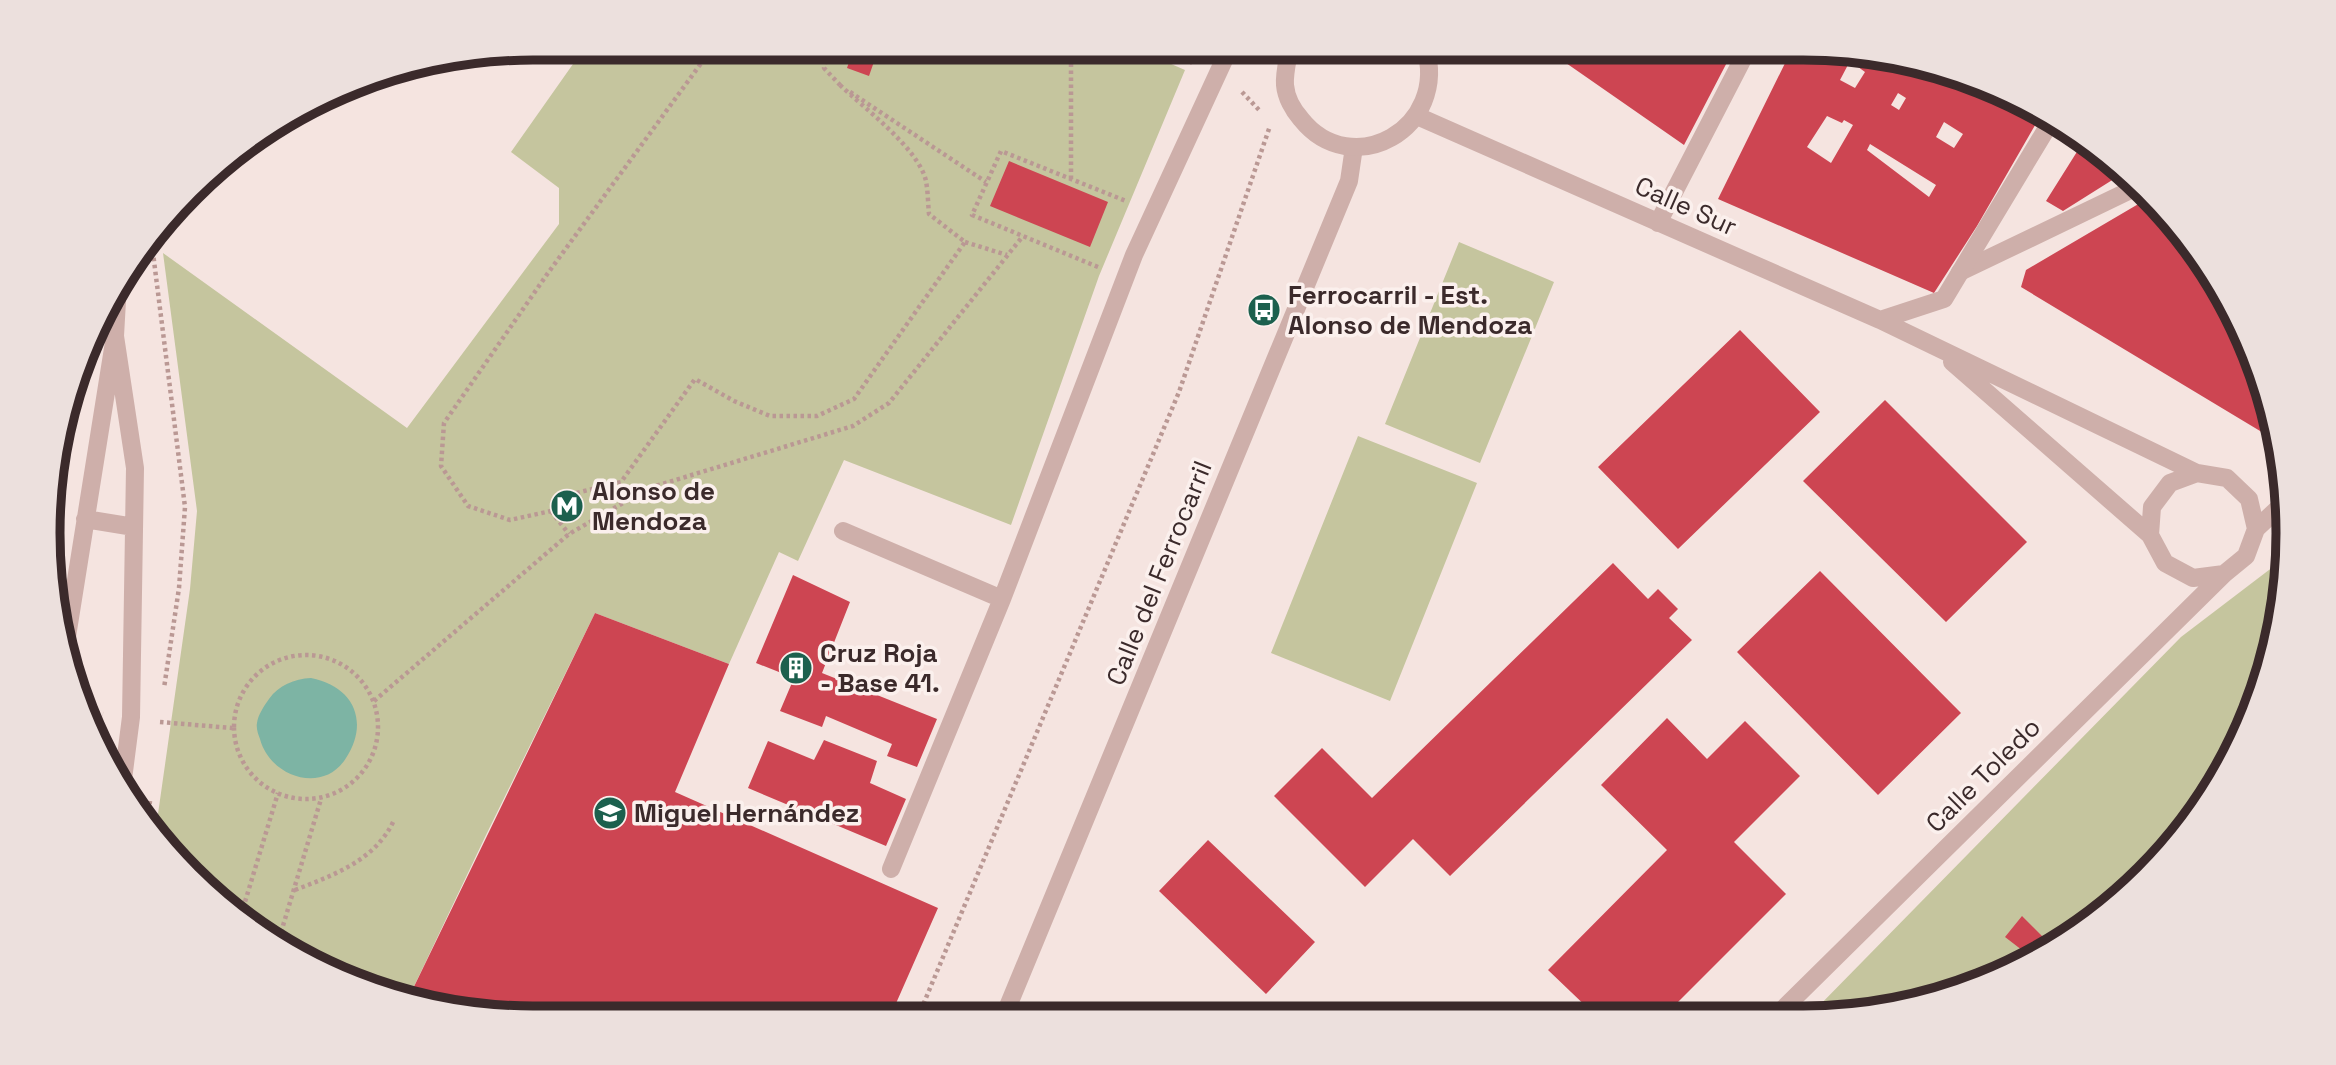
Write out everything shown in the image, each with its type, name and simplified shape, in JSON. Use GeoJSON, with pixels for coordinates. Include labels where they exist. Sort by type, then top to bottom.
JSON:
{"type":"FeatureCollection","features":[{"type":"Feature","properties":{"kind":"street"},"geometry":{"type":"LineString","coordinates":[[891,869],[1002,599],[1134,255],[1225,60]]}},
{"type":"Feature","properties":{"kind":"street"},"geometry":{"type":"LineString","coordinates":[[1288,60],[1285,86],[1293,110],[1309,129],[1320,136],[1330,142],[1354,147],[1378,144],[1400,134],[1417,116],[1425,101],[1429,84],[1428,60]]}},
{"type":"Feature","properties":{"kind":"street"},"geometry":{"type":"LineString","coordinates":[[1658,223],[1742,60]]}},
{"type":"Feature","properties":{"kind":"street","name":"Calle Sur"},"geometry":{"type":"LineString","coordinates":[[1417,116],[1880,320],[2197,473]]}},
{"type":"Feature","properties":{"kind":"street"},"geometry":{"type":"LineString","coordinates":[[1880,320],[1944,299],[2047,127]]}},
{"type":"Feature","properties":{"kind":"street","name":"Calle del Ferrocarril"},"geometry":{"type":"LineString","coordinates":[[1008,1006],[1349,181],[1354,147]]}},
{"type":"Feature","properties":{"kind":"street"},"geometry":{"type":"LineString","coordinates":[[1960,272],[2130,190]]}},
{"type":"Feature","properties":{"kind":"street"},"geometry":{"type":"LineString","coordinates":[[69,624],[115,336],[117,307]]}},
{"type":"Feature","properties":{"kind":"street"},"geometry":{"type":"LineString","coordinates":[[115,336],[135,468],[131,717],[124,771]]}},
{"type":"Feature","properties":{"kind":"street","name":"Calle Sur"},"geometry":{"type":"LineString","coordinates":[[1934,346],[2150,535]]}},
{"type":"Feature","properties":{"kind":"street"},"geometry":{"type":"LineString","coordinates":[[2256,529],[2249,499],[2227,478],[2197,473],[2170,483],[2152,507],[2150,535],[2165,563],[2193,578],[2224,574],[2246,556],[2256,529],[2275,511]]}},
{"type":"Feature","properties":{"kind":"street"},"geometry":{"type":"LineString","coordinates":[[85,519],[134,527]]}},
{"type":"Feature","properties":{"kind":"street"},"geometry":{"type":"LineString","coordinates":[[843,531],[1002,599]]}},
{"type":"Feature","properties":{"kind":"street","name":"Calle Toledo"},"geometry":{"type":"LineString","coordinates":[[1786,1006],[2224,574]]}},
{"type":"Feature","properties":{"kind":"path"},"geometry":{"type":"LineString","coordinates":[[704,60],[548,273],[443,423],[441,466],[468,506],[510,520],[551,511],[568,495],[621,482],[695,379],[734,401],[770,416],[817,416],[854,399],[965,242]]}},
{"type":"Feature","properties":{"kind":"path"},"geometry":{"type":"LineString","coordinates":[[826,60],[824,68],[907,148],[920,166],[926,181],[929,214],[965,242],[1007,256]]}},
{"type":"Feature","properties":{"kind":"path"},"geometry":{"type":"LineString","coordinates":[[1071,60],[1071,179]]}},
{"type":"Feature","properties":{"kind":"path"},"geometry":{"type":"LineString","coordinates":[[1185,60],[1233,83],[1261,113]]}},
{"type":"Feature","properties":{"kind":"path"},"geometry":{"type":"LineString","coordinates":[[1185,71],[1189,62]]}},
{"type":"Feature","properties":{"kind":"path"},"geometry":{"type":"LineString","coordinates":[[840,85],[986,182]]}},
{"type":"Feature","properties":{"kind":"path"},"geometry":{"type":"LineString","coordinates":[[923,1006],[1179,392],[1271,123]]}},
{"type":"Feature","properties":{"kind":"path"},"geometry":{"type":"LineString","coordinates":[[1102,256],[1098,267],[972,215],[1001,151],[1126,201],[1122,212]]}},
{"type":"Feature","properties":{"kind":"path"},"geometry":{"type":"LineString","coordinates":[[374,701],[569,534],[649,488],[853,426],[889,402],[1023,236]]}},
{"type":"Feature","properties":{"kind":"path"},"geometry":{"type":"LineString","coordinates":[[153,250],[185,507],[179,588],[166,671]]}},
{"type":"Feature","properties":{"kind":"path"},"geometry":{"type":"LineString","coordinates":[[551,511],[569,534]]}},
{"type":"Feature","properties":{"kind":"path"},"geometry":{"type":"LineString","coordinates":[[297,654],[320,655],[337,660],[362,680],[374,701],[379,717],[376,748],[363,772],[347,787],[321,799],[300,800],[270,791],[256,780],[238,755],[232,728],[235,707],[251,679],[276,660],[297,654]]}},
{"type":"Feature","properties":{"kind":"path"},"geometry":{"type":"LineString","coordinates":[[244,907],[278,793]]}},
{"type":"Feature","properties":{"kind":"path"},"geometry":{"type":"LineString","coordinates":[[281,933],[321,799]]}},
{"type":"Feature","properties":{"kind":"path"},"geometry":{"type":"LineString","coordinates":[[294,891],[337,874],[363,858],[387,836],[394,820]]}},
{"type":"Feature","properties":{"kind":"shaded area"},"geometry":{"type":"Polygon","coordinates":[[[576,60],[1162,60],[1185,70],[1099,276],[1011,525],[844,460],[798,561],[779,552],[729,664],[595,613],[412,990],[380,980],[323,957],[270,926],[198,867],[157,820],[190,589],[197,511],[163,253],[407,428],[559,224],[559,188],[511,152],[576,60]]]}},
{"type":"Feature","properties":{"kind":"shaded area"},"geometry":{"type":"Polygon","coordinates":[[[1459,242],[1554,282],[1480,463],[1385,424],[1459,242]]]}},
{"type":"Feature","properties":{"kind":"shaded area"},"geometry":{"type":"Polygon","coordinates":[[[1358,436],[1477,483],[1390,701],[1271,653],[1358,436]]]}},
{"type":"Feature","properties":{"kind":"shaded area"},"geometry":{"type":"Polygon","coordinates":[[[2275,566],[2260,655],[2228,742],[2179,820],[2138,867],[2066,926],[2013,957],[1926,989],[1865,1001],[1820,1005],[2181,637],[2275,566]]]}},
{"type":"Feature","properties":{"kind":"shaded area"},"geometry":{"type":"Polygon","coordinates":[[[311,678],[326,682],[347,697],[357,719],[357,731],[346,758],[336,769],[324,776],[311,778],[298,777],[274,763],[266,752],[257,727],[262,711],[277,690],[293,681],[311,678]]]}},
{"type":"Feature","properties":{"kind":"building"},"geometry":{"type":"Polygon","coordinates":[[[850,60],[875,60],[869,76],[847,68],[850,60]]]}},
{"type":"Feature","properties":{"kind":"building"},"geometry":{"type":"Polygon","coordinates":[[[1562,60],[1728,60],[1684,145],[1562,60]]]}},
{"type":"Feature","properties":{"kind":"building"},"geometry":{"type":"Polygon","coordinates":[[[1787,60],[1849,62],[1840,80],[1855,88],[1865,72],[1852,63],[1926,76],[1985,96],[2037,121],[1977,226],[1934,293],[1718,199],[1787,60]],[[1898,93],[1891,105],[1899,110],[1906,98],[1898,93]],[[1827,116],[1807,147],[1831,163],[1853,125],[1827,116]],[[1944,122],[1936,137],[1954,148],[1963,134],[1944,122]],[[1870,144],[1867,150],[1929,197],[1936,185],[1870,144]]]}},
{"type":"Feature","properties":{"kind":"building"},"geometry":{"type":"Polygon","coordinates":[[[2079,148],[2116,178],[2063,211],[2046,201],[2079,148]]]}},
{"type":"Feature","properties":{"kind":"building"},"geometry":{"type":"Polygon","coordinates":[[[1009,161],[1108,202],[1090,247],[990,206],[1009,161]]]}},
{"type":"Feature","properties":{"kind":"building"},"geometry":{"type":"Polygon","coordinates":[[[2142,202],[2197,270],[2228,323],[2251,380],[2266,434],[2021,287],[2026,270],[2142,202]]]}},
{"type":"Feature","properties":{"kind":"building"},"geometry":{"type":"Polygon","coordinates":[[[1740,330],[1820,412],[1678,549],[1598,467],[1740,330]]]}},
{"type":"Feature","properties":{"kind":"building"},"geometry":{"type":"Polygon","coordinates":[[[1885,400],[2027,542],[1946,622],[1803,481],[1885,400]]]}},
{"type":"Feature","properties":{"kind":"building"},"geometry":{"type":"Polygon","coordinates":[[[1613,563],[1648,599],[1658,589],[1678,609],[1669,618],[1692,640],[1450,876],[1413,839],[1365,887],[1274,796],[1322,748],[1372,798],[1613,563]]]}},
{"type":"Feature","properties":{"kind":"building"},"geometry":{"type":"Polygon","coordinates":[[[1820,571],[1961,713],[1878,795],[1737,652],[1820,571]]]}},
{"type":"Feature","properties":{"kind":"building","name":"Cruz Roja - Base 41."},"geometry":{"type":"Polygon","coordinates":[[[793,575],[850,602],[822,673],[937,719],[917,767],[887,756],[892,744],[826,716],[822,727],[780,711],[794,678],[756,663],[793,575]]]}},
{"type":"Feature","properties":{"kind":"building","name":"Miguel Hernández"},"geometry":{"type":"Polygon","coordinates":[[[595,613],[729,664],[675,792],[938,908],[895,1006],[532,1006],[471,1001],[413,990],[595,613]]]}},
{"type":"Feature","properties":{"kind":"building"},"geometry":{"type":"Polygon","coordinates":[[[1667,718],[1707,759],[1745,721],[1800,776],[1734,842],[1786,894],[1674,1006],[1586,1006],[1548,970],[1667,850],[1601,785],[1667,718]]]}},
{"type":"Feature","properties":{"kind":"building"},"geometry":{"type":"Polygon","coordinates":[[[824,740],[877,761],[870,783],[906,799],[886,846],[748,788],[768,741],[814,760],[824,740]]]}},
{"type":"Feature","properties":{"kind":"building"},"geometry":{"type":"Polygon","coordinates":[[[1208,840],[1315,942],[1266,994],[1159,891],[1208,840]]]}},
{"type":"Feature","properties":{"kind":"building"},"geometry":{"type":"Polygon","coordinates":[[[2022,916],[2045,939],[2023,951],[2005,937],[2022,916]]]}},
{"type":"Feature","properties":{"kind":"place","name":"Ferrocarril - Est. Alonso de Mendoza"},"geometry":{"type":"Point","coordinates":[1264,310]}},
{"type":"Feature","properties":{"kind":"place","name":"Alonso de Mendoza"},"geometry":{"type":"Point","coordinates":[567,506]}},
{"type":"Feature","properties":{"kind":"place","name":"Cruz Roja - Base 41."},"geometry":{"type":"Point","coordinates":[796,668]}},
{"type":"Feature","properties":{"kind":"place","name":"Miguel Hernández"},"geometry":{"type":"Point","coordinates":[610,813]}}]}
